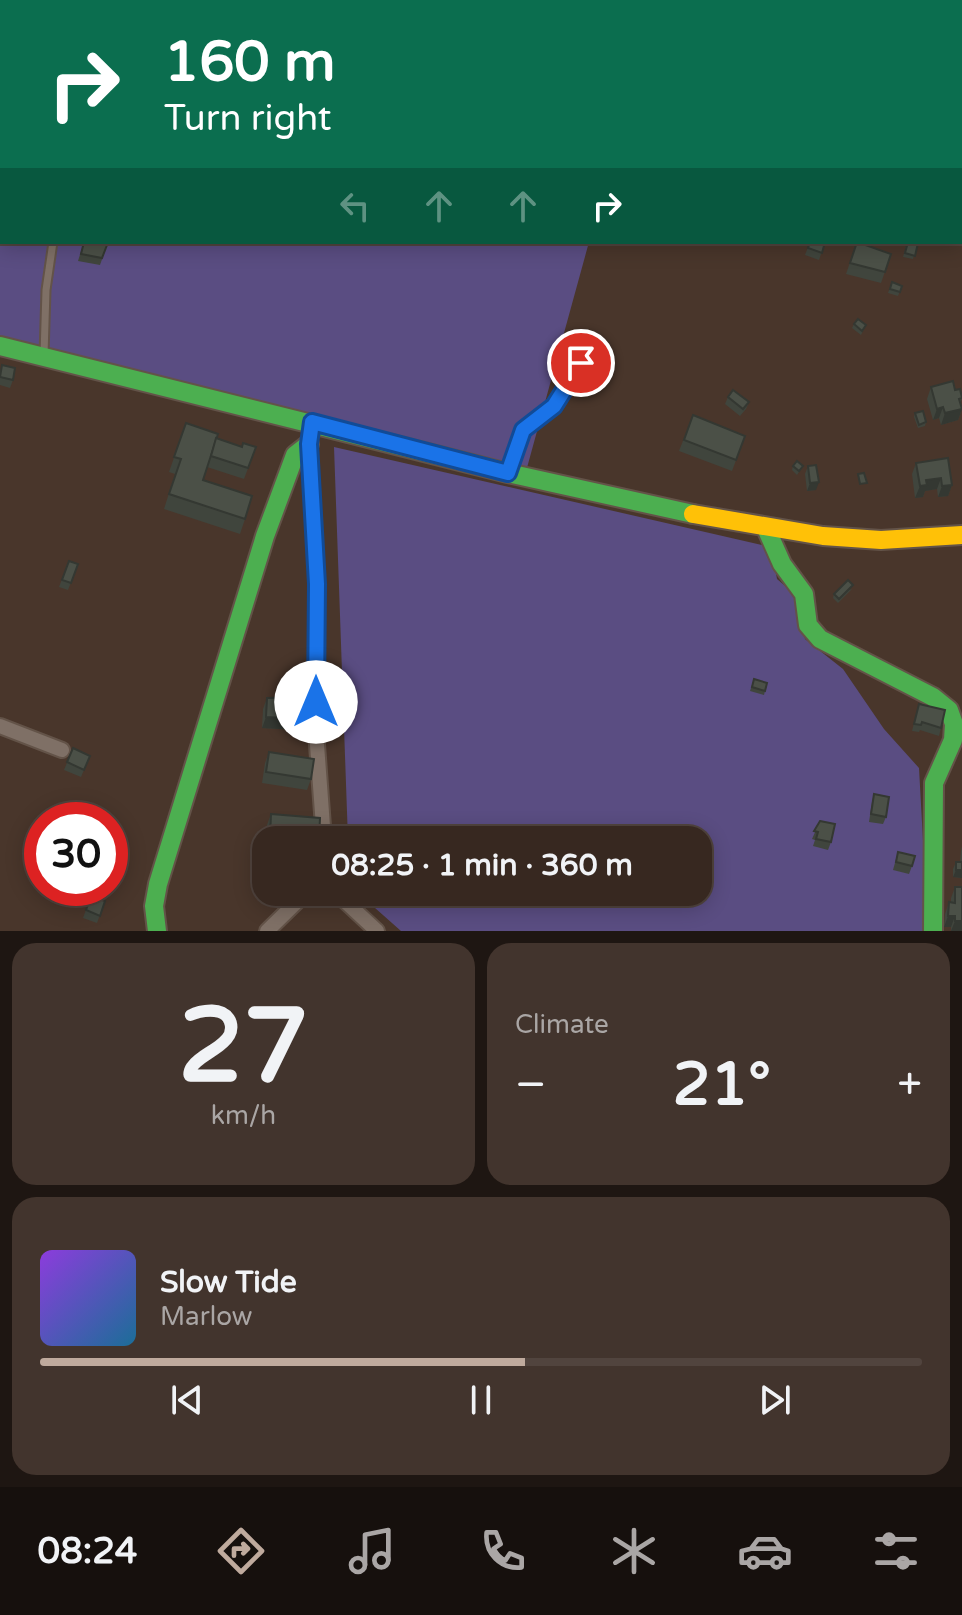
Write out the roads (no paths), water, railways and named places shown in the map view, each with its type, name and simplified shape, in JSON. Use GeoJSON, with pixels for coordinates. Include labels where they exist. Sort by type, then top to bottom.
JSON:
{"type":"FeatureCollection","features":[{"type":"Feature","properties":{"kind":"street"},"geometry":{"type":"LineString","coordinates":[[0,346],[508,473],[766,528],[881,540],[962,535]]}},
{"type":"Feature","properties":{"kind":"street"},"geometry":{"type":"LineString","coordinates":[[312,422],[309,444],[317,584],[316,731],[323,826]]}},
{"type":"Feature","properties":{"kind":"street"},"geometry":{"type":"LineString","coordinates":[[157,931],[154,906],[158,884],[220,679],[295,455],[309,444]]}},
{"type":"Feature","properties":{"kind":"street"},"geometry":{"type":"LineString","coordinates":[[766,528],[782,564],[804,594],[808,625],[820,639],[933,697],[949,710],[958,742],[934,783],[933,931]]}},
{"type":"Feature","properties":{"kind":"street"},"geometry":{"type":"LineString","coordinates":[[0,726],[62,750]]}},
{"type":"Feature","properties":{"kind":"street"},"geometry":{"type":"LineString","coordinates":[[267,931],[293,906]]}},
{"type":"Feature","properties":{"kind":"street"},"geometry":{"type":"LineString","coordinates":[[350,906],[377,931]]}},
{"type":"Feature","properties":{"kind":"lane"},"geometry":{"type":"LineString","coordinates":[[44,358],[46,290],[53,244]]}},
{"type":"Feature","properties":{"kind":"lane"},"geometry":{"type":"LineString","coordinates":[[508,473],[523,430],[554,406],[581,363]]}}]}
